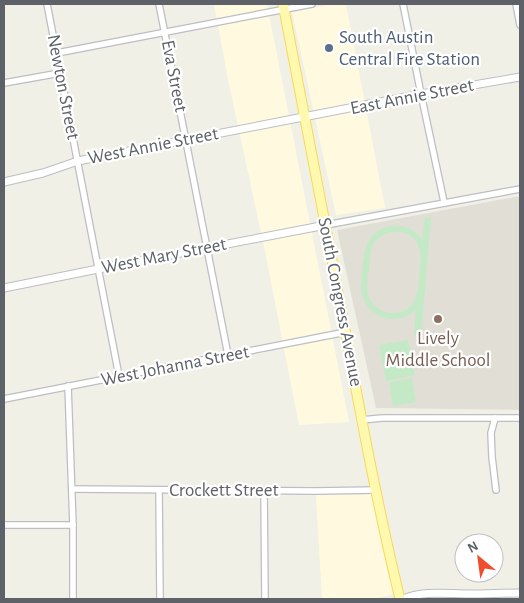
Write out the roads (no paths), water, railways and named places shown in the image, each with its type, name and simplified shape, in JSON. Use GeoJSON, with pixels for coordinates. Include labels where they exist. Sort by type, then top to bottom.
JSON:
{"type":"FeatureCollection","features":[{"type":"Feature","properties":{"kind":"main road","name":"South Congress Avenue"},"geometry":{"type":"LineString","coordinates":[[283,7],[387,545],[402,599]]}},
{"type":"Feature","properties":{"kind":"street","name":"Newton Street"},"geometry":{"type":"LineString","coordinates":[[47,4],[119,376]]}},
{"type":"Feature","properties":{"kind":"street","name":"Eva Street"},"geometry":{"type":"LineString","coordinates":[[159,4],[228,355]]}},
{"type":"Feature","properties":{"kind":"street"},"geometry":{"type":"LineString","coordinates":[[57,53],[283,7],[312,4]]}},
{"type":"Feature","properties":{"kind":"street"},"geometry":{"type":"LineString","coordinates":[[403,4],[420,94],[444,202]]}},
{"type":"Feature","properties":{"kind":"street"},"geometry":{"type":"LineString","coordinates":[[516,4],[520,25]]}},
{"type":"Feature","properties":{"kind":"street"},"geometry":{"type":"LineString","coordinates":[[4,83],[60,73]]}},
{"type":"Feature","properties":{"kind":"street","name":"East Annie Street"},"geometry":{"type":"LineString","coordinates":[[305,116],[520,77]]}},
{"type":"Feature","properties":{"kind":"street","name":"West Annie Street"},"geometry":{"type":"LineString","coordinates":[[4,182],[43,173],[78,160],[305,116]]}},
{"type":"Feature","properties":{"kind":"street"},"geometry":{"type":"LineString","coordinates":[[326,225],[520,188]]}},
{"type":"Feature","properties":{"kind":"street","name":"West Mary Street"},"geometry":{"type":"LineString","coordinates":[[4,288],[98,268],[326,225]]}},
{"type":"Feature","properties":{"kind":"street","name":"West Johanna Street"},"geometry":{"type":"LineString","coordinates":[[4,399],[346,332]]}},
{"type":"Feature","properties":{"kind":"street"},"geometry":{"type":"LineString","coordinates":[[68,386],[73,525],[73,599]]}},
{"type":"Feature","properties":{"kind":"street"},"geometry":{"type":"LineString","coordinates":[[362,420],[457,417],[520,418]]}},
{"type":"Feature","properties":{"kind":"street"},"geometry":{"type":"LineString","coordinates":[[495,418],[491,433],[496,490]]}},
{"type":"Feature","properties":{"kind":"street","name":"Crockett Street"},"geometry":{"type":"LineString","coordinates":[[72,489],[376,490]]}},
{"type":"Feature","properties":{"kind":"street"},"geometry":{"type":"LineString","coordinates":[[160,490],[160,599]]}},
{"type":"Feature","properties":{"kind":"street"},"geometry":{"type":"LineString","coordinates":[[264,490],[265,599]]}},
{"type":"Feature","properties":{"kind":"street"},"geometry":{"type":"LineString","coordinates":[[4,525],[73,525]]}},
{"type":"Feature","properties":{"kind":"street"},"geometry":{"type":"LineString","coordinates":[[402,599],[420,594],[461,597],[518,595]]}},
{"type":"Feature","properties":{"kind":"place","name":"South Austin Central Fire Station"},"geometry":{"type":"Point","coordinates":[329,48]}},
{"type":"Feature","properties":{"kind":"place","name":"Lively Middle School"},"geometry":{"type":"Point","coordinates":[438,319]}}]}
